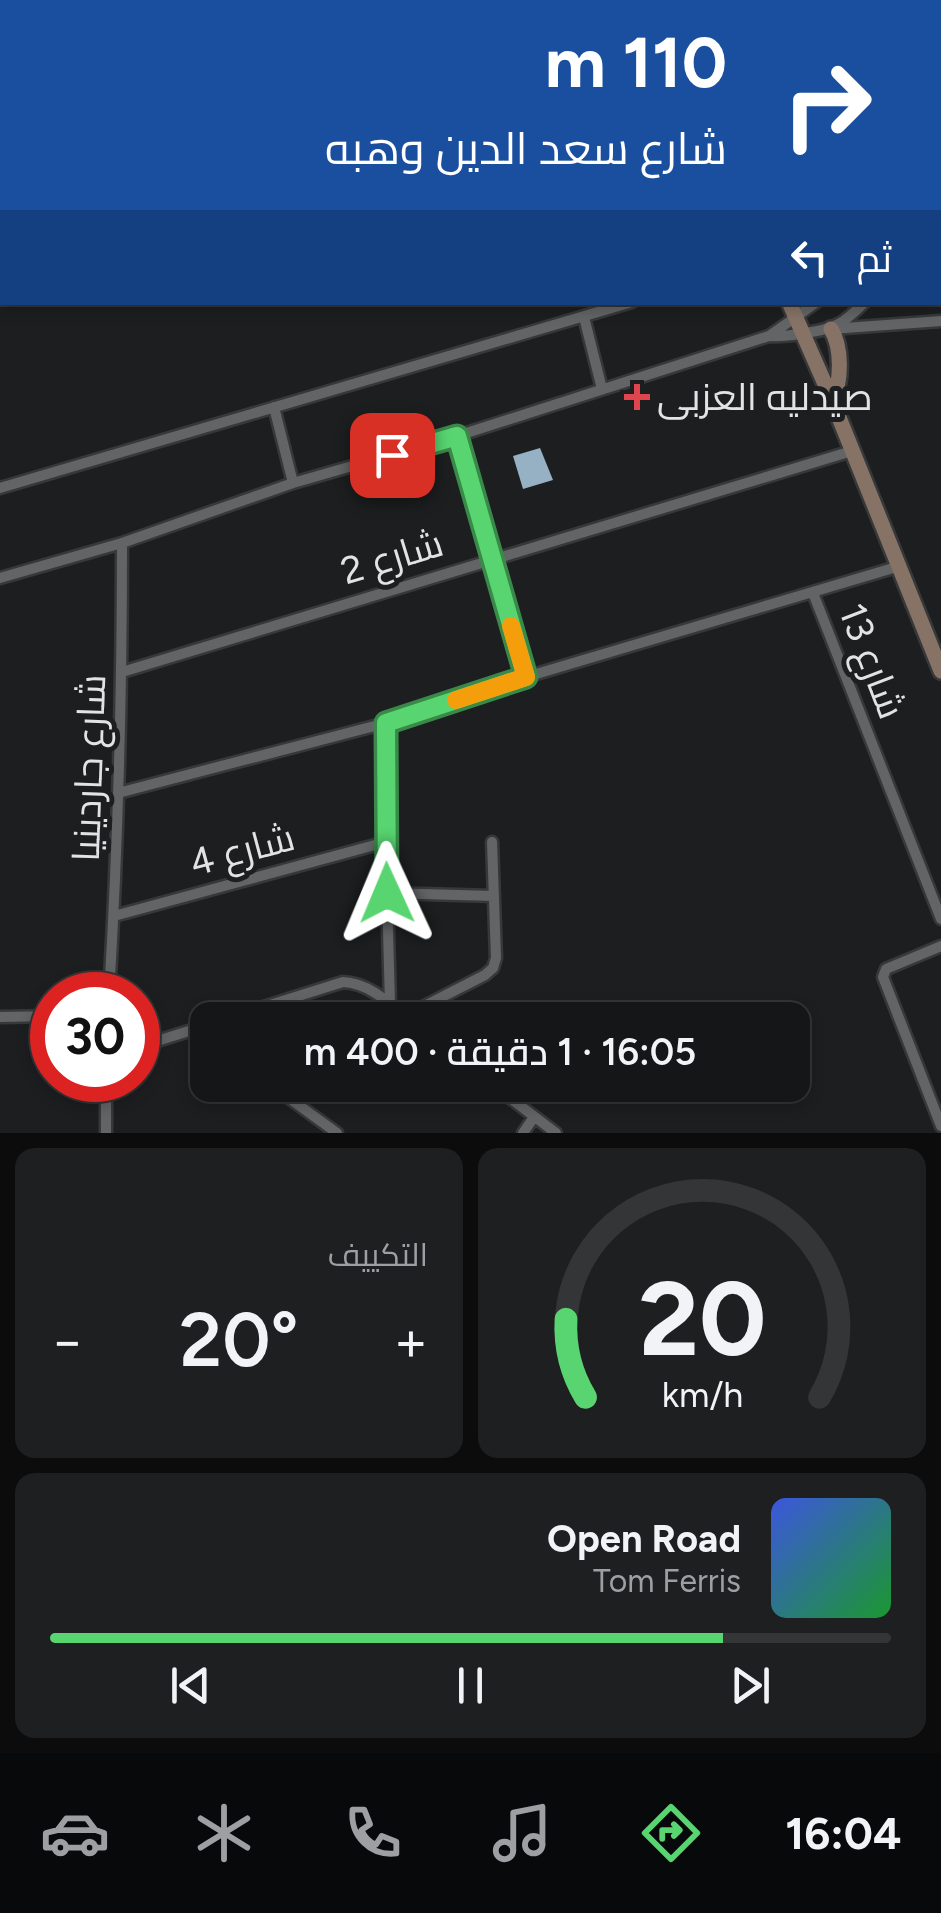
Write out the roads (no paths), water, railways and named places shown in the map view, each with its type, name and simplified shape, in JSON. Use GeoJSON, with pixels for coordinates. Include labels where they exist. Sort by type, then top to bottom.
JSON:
{"type":"FeatureCollection","features":[{"type":"Feature","properties":{"kind":"street"},"geometry":{"type":"LineString","coordinates":[[0,488],[622,305]]}},
{"type":"Feature","properties":{"kind":"street"},"geometry":{"type":"LineString","coordinates":[[831,329],[862,305]]}},
{"type":"Feature","properties":{"kind":"street"},"geometry":{"type":"LineString","coordinates":[[770,336],[793,310],[941,671]]}},
{"type":"Feature","properties":{"kind":"street"},"geometry":{"type":"LineString","coordinates":[[584,317],[602,389]]}},
{"type":"Feature","properties":{"kind":"street"},"geometry":{"type":"LineString","coordinates":[[0,578],[122,543],[293,483],[457,436],[770,336],[941,321]]}},
{"type":"Feature","properties":{"kind":"street"},"geometry":{"type":"LineString","coordinates":[[831,329],[838,347],[838,387],[832,400]]}},
{"type":"Feature","properties":{"kind":"street"},"geometry":{"type":"LineString","coordinates":[[274,407],[293,483]]}},
{"type":"Feature","properties":{"kind":"street"},"geometry":{"type":"LineString","coordinates":[[457,436],[526,677]]}},
{"type":"Feature","properties":{"kind":"street","name":"شارع 2"},"geometry":{"type":"LineString","coordinates":[[122,672],[852,450]]}},
{"type":"Feature","properties":{"kind":"street","name":"شارع جاردينيا"},"geometry":{"type":"LineString","coordinates":[[110,972],[122,672],[122,543]]}},
{"type":"Feature","properties":{"kind":"street"},"geometry":{"type":"LineString","coordinates":[[118,794],[386,723],[526,677],[900,566]]}},
{"type":"Feature","properties":{"kind":"street","name":"شارع 13"},"geometry":{"type":"LineString","coordinates":[[813,592],[941,919]]}},
{"type":"Feature","properties":{"kind":"street"},"geometry":{"type":"LineString","coordinates":[[386,723],[390,1002]]}},
{"type":"Feature","properties":{"kind":"street","name":"شارع 4"},"geometry":{"type":"LineString","coordinates":[[114,916],[386,842]]}},
{"type":"Feature","properties":{"kind":"street"},"geometry":{"type":"LineString","coordinates":[[437,1002],[493,968],[496,958],[492,842]]}},
{"type":"Feature","properties":{"kind":"street"},"geometry":{"type":"LineString","coordinates":[[387,893],[494,896]]}},
{"type":"Feature","properties":{"kind":"street"},"geometry":{"type":"LineString","coordinates":[[941,946],[886,970],[883,976],[941,1126]]}},
{"type":"Feature","properties":{"kind":"street"},"geometry":{"type":"LineString","coordinates":[[279,1002],[343,982],[361,985],[387,1002]]}},
{"type":"Feature","properties":{"kind":"street"},"geometry":{"type":"LineString","coordinates":[[0,1018],[30,1017]]}},
{"type":"Feature","properties":{"kind":"street"},"geometry":{"type":"LineString","coordinates":[[160,1040],[190,1031]]}},
{"type":"Feature","properties":{"kind":"street"},"geometry":{"type":"LineString","coordinates":[[106,1102],[106,1133]]}},
{"type":"Feature","properties":{"kind":"street"},"geometry":{"type":"LineString","coordinates":[[295,1102],[337,1133]]}},
{"type":"Feature","properties":{"kind":"street"},"geometry":{"type":"LineString","coordinates":[[515,1102],[556,1133]]}},
{"type":"Feature","properties":{"kind":"street"},"geometry":{"type":"LineString","coordinates":[[523,1133],[534,1116]]}},
{"type":"Feature","properties":{"kind":"place","name":"صيدليه العزبى"},"geometry":{"type":"Point","coordinates":[637,397]}}]}
